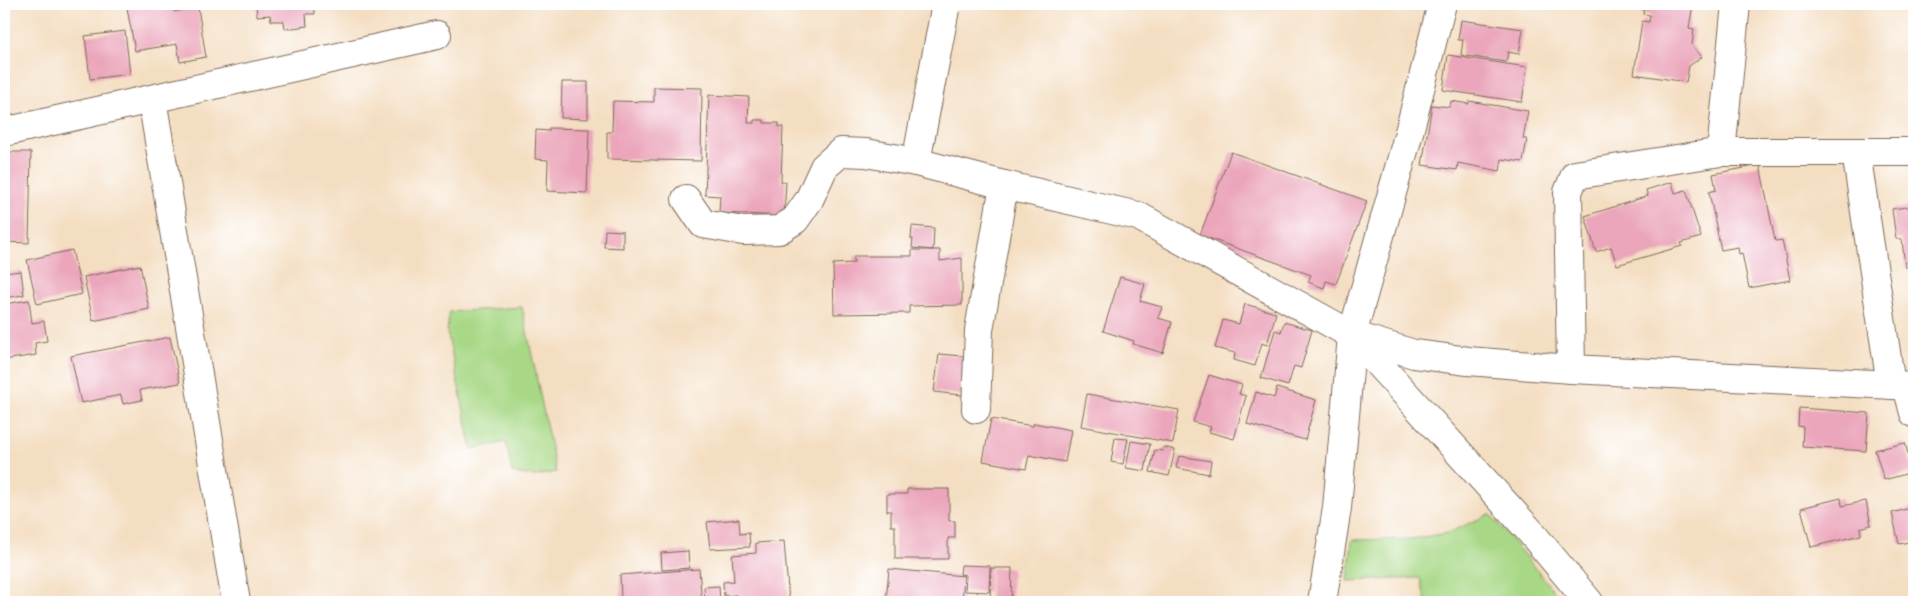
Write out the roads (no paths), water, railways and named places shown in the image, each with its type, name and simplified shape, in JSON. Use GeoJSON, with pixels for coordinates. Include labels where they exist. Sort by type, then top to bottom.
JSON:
{"type":"FeatureCollection","features":[{"type":"Feature","properties":{"kind":"street"},"geometry":{"type":"LineString","coordinates":[[916,162],[946,4]]}},
{"type":"Feature","properties":{"kind":"street"},"geometry":{"type":"LineString","coordinates":[[1322,602],[1336,508],[1352,335],[1408,136],[1442,4]]}},
{"type":"Feature","properties":{"kind":"street"},"geometry":{"type":"LineString","coordinates":[[1721,152],[1736,4]]}},
{"type":"Feature","properties":{"kind":"street"},"geometry":{"type":"LineString","coordinates":[[4,132],[437,35]]}},
{"type":"Feature","properties":{"kind":"street"},"geometry":{"type":"LineString","coordinates":[[152,99],[236,602]]}},
{"type":"Feature","properties":{"kind":"street"},"geometry":{"type":"LineString","coordinates":[[686,199],[703,224],[743,232],[779,230],[795,220],[810,200],[824,167],[841,152],[866,153],[916,162],[1004,185],[1138,216],[1352,335],[1414,354],[1468,361],[1571,369],[1904,386]]}},
{"type":"Feature","properties":{"kind":"street"},"geometry":{"type":"LineString","coordinates":[[1571,369],[1568,192],[1575,174],[1721,152],[1914,152]]}},
{"type":"Feature","properties":{"kind":"street"},"geometry":{"type":"LineString","coordinates":[[1856,152],[1904,386],[1914,413]]}},
{"type":"Feature","properties":{"kind":"street"},"geometry":{"type":"LineString","coordinates":[[976,409],[979,330],[1004,185]]}},
{"type":"Feature","properties":{"kind":"street"},"geometry":{"type":"LineString","coordinates":[[1352,335],[1528,530],[1589,602]]}}]}
